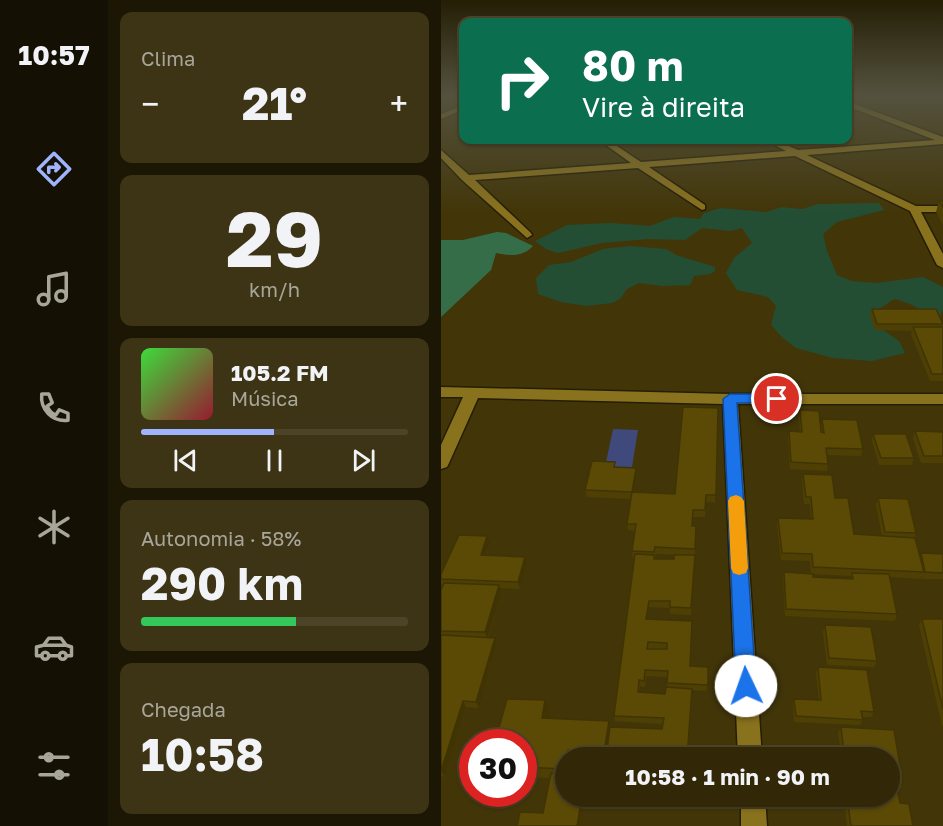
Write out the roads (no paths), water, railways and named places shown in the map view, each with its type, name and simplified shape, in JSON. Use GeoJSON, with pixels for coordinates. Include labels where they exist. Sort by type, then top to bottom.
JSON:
{"type":"FeatureCollection","features":[{"type":"Feature","properties":{"kind":"street"},"geometry":{"type":"LineString","coordinates":[[924,134],[943,141]]}},
{"type":"Feature","properties":{"kind":"street"},"geometry":{"type":"LineString","coordinates":[[465,178],[943,141]]}},
{"type":"Feature","properties":{"kind":"street"},"geometry":{"type":"LineString","coordinates":[[609,144],[702,207]]}},
{"type":"Feature","properties":{"kind":"street"},"geometry":{"type":"LineString","coordinates":[[777,144],[914,209],[943,209]]}},
{"type":"Feature","properties":{"kind":"street"},"geometry":{"type":"LineString","coordinates":[[441,153],[527,235]]}},
{"type":"Feature","properties":{"kind":"street"},"geometry":{"type":"LineString","coordinates":[[914,209],[943,265]]}},
{"type":"Feature","properties":{"kind":"street"},"geometry":{"type":"LineString","coordinates":[[441,392],[730,399],[943,399]]}},
{"type":"Feature","properties":{"kind":"street"},"geometry":{"type":"LineString","coordinates":[[441,463],[473,392]]}},
{"type":"Feature","properties":{"kind":"street"},"geometry":{"type":"LineString","coordinates":[[730,399],[749,747]]}},
{"type":"Feature","properties":{"kind":"street"},"geometry":{"type":"LineString","coordinates":[[753,807],[754,826]]}},
{"type":"Feature","properties":{"kind":"water"},"geometry":{"type":"Polygon","coordinates":[[[613,429],[638,430],[632,467],[605,467],[613,429]]]}}]}
